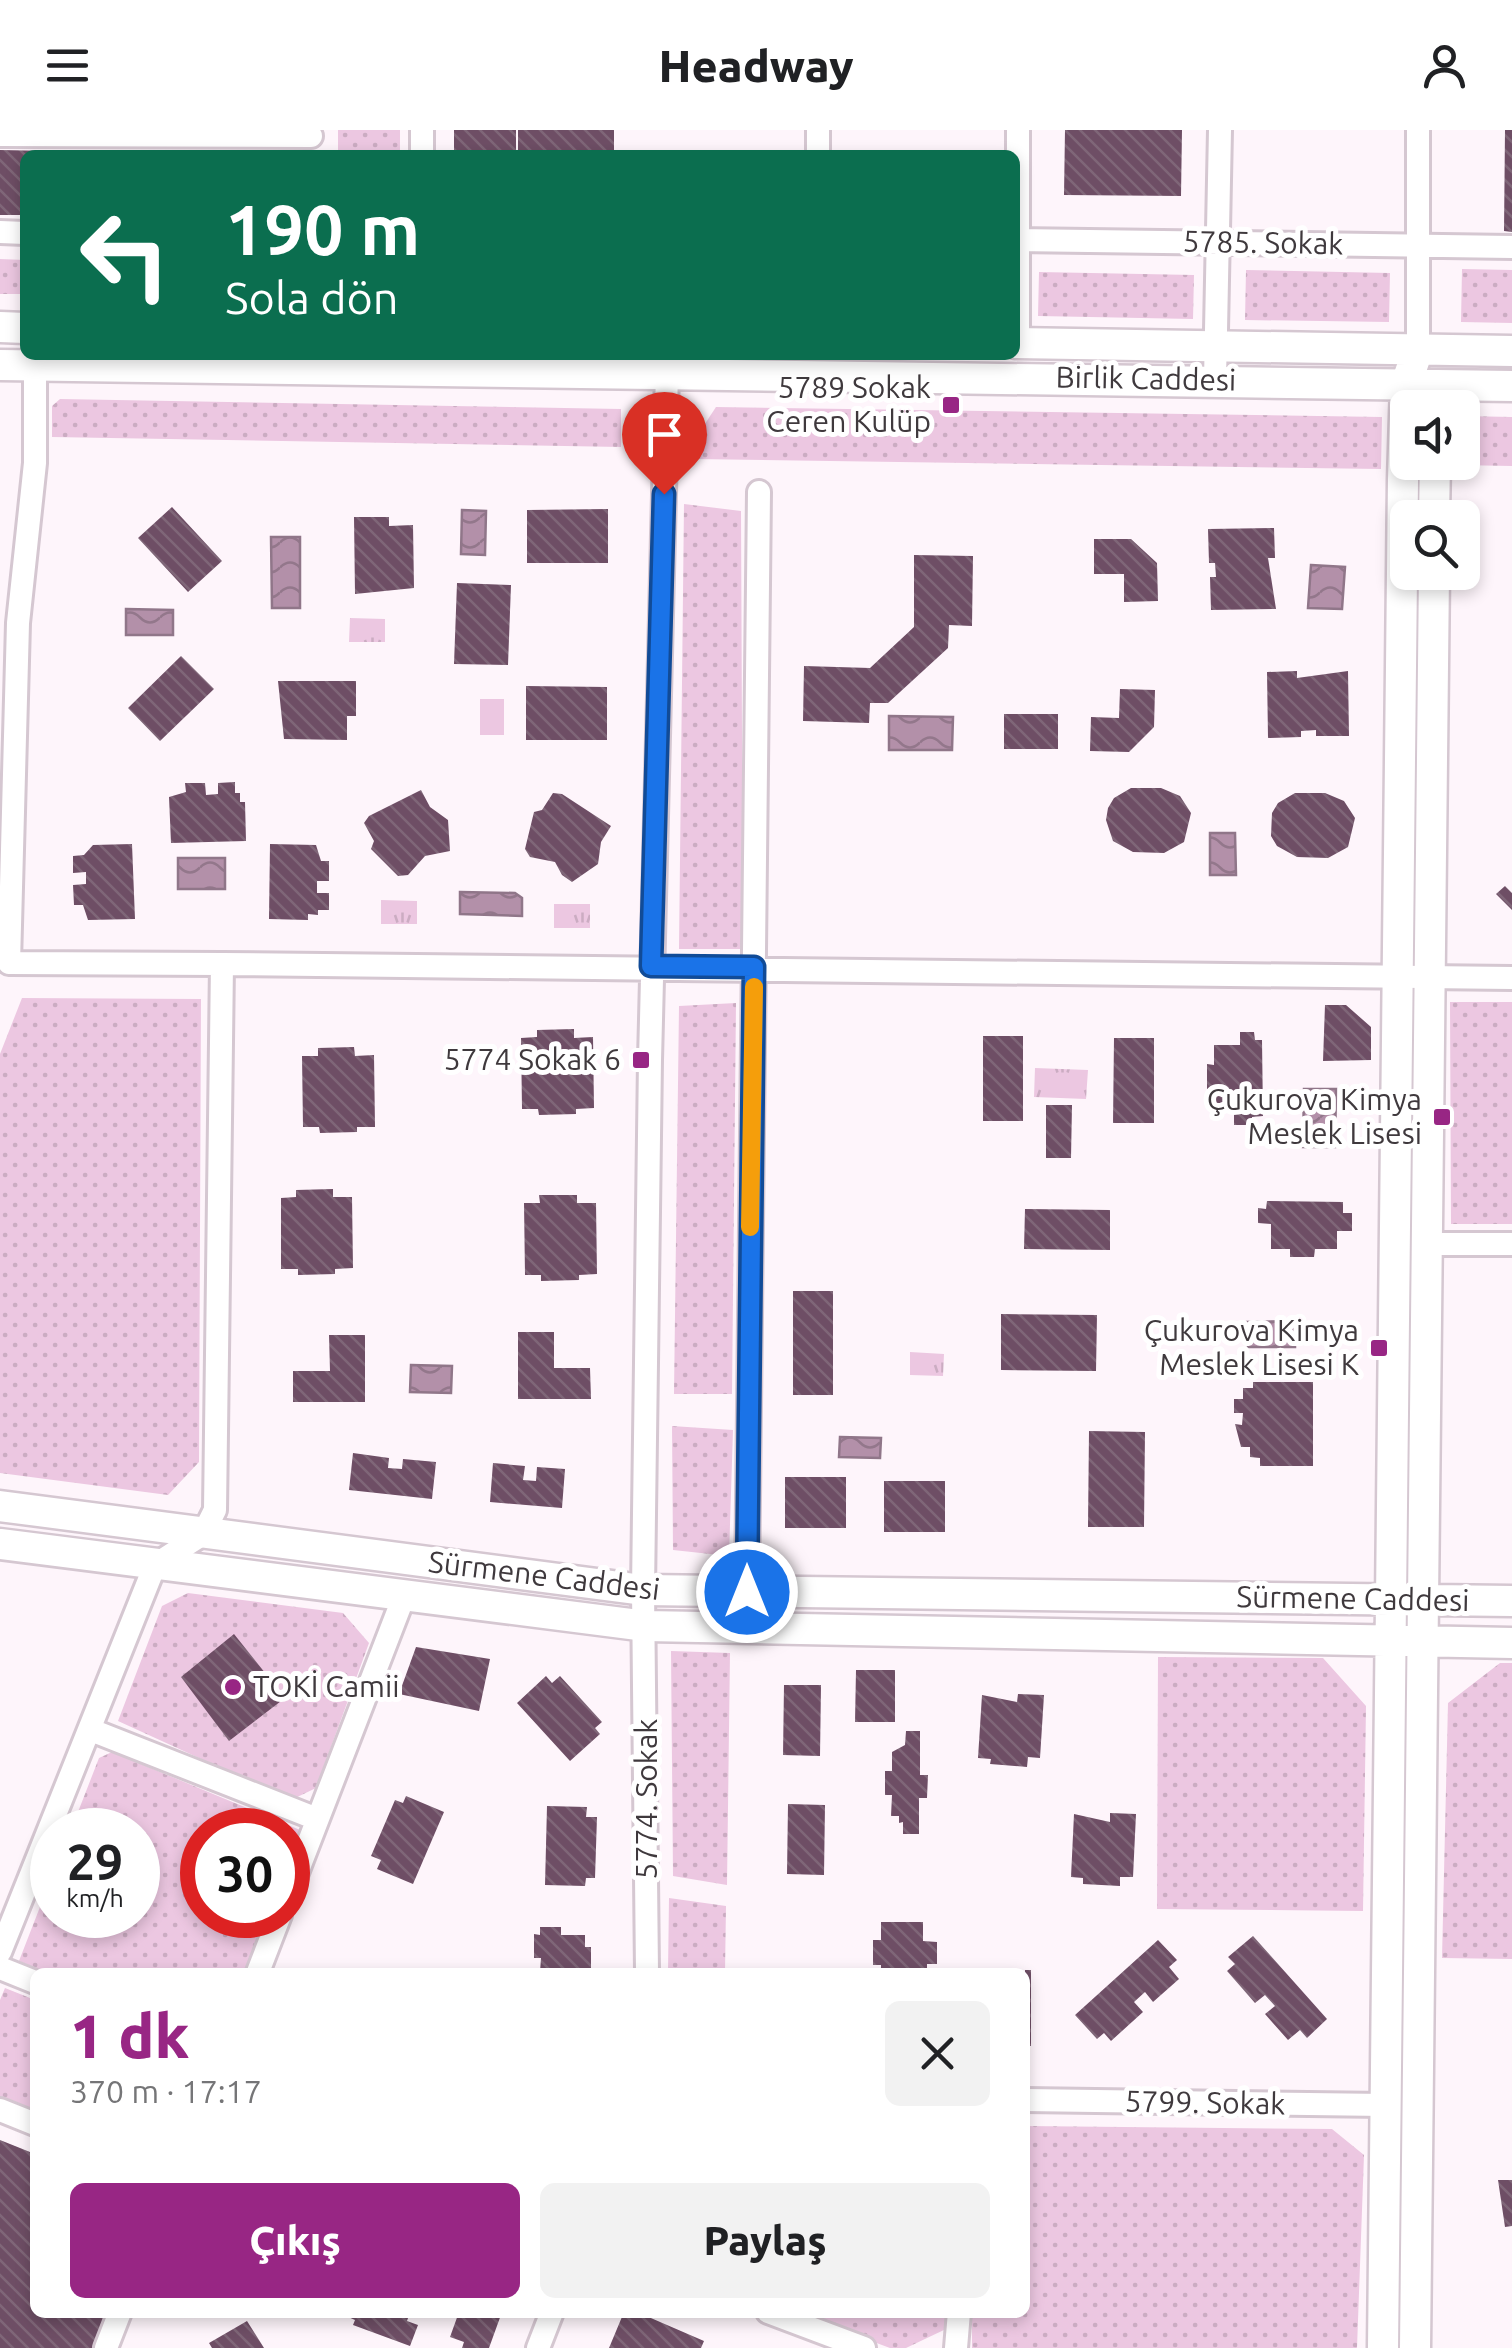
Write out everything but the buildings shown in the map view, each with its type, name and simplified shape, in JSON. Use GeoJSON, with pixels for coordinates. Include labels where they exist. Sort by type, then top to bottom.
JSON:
{"type":"FeatureCollection","features":[{"type":"Feature","properties":{"kind":"street"},"geometry":{"type":"LineString","coordinates":[[1214,380],[1220,130]]}},
{"type":"Feature","properties":{"kind":"street"},"geometry":{"type":"LineString","coordinates":[[1418,130],[1418,350],[1425,390]]}},
{"type":"Feature","properties":{"kind":"street"},"geometry":{"type":"LineString","coordinates":[[0,135],[311,140]]}},
{"type":"Feature","properties":{"kind":"street","name":"5785. Sokak"},"geometry":{"type":"LineString","coordinates":[[1020,240],[1512,247]]}},
{"type":"Feature","properties":{"kind":"street","name":"Birlik Caddesi"},"geometry":{"type":"LineString","coordinates":[[1020,343],[1512,351]]}},
{"type":"Feature","properties":{"kind":"street","name":"Birlik Caddesi"},"geometry":{"type":"LineString","coordinates":[[0,365],[1214,380],[1390,390]]}},
{"type":"Feature","properties":{"kind":"street"},"geometry":{"type":"LineString","coordinates":[[0,985],[9,963],[18,623],[35,463],[35,365]]}},
{"type":"Feature","properties":{"kind":"street","name":"5774. Sokak"},"geometry":{"type":"LineString","coordinates":[[647,1968],[643,1590],[651,966],[666,372]]}},
{"type":"Feature","properties":{"kind":"street","name":"Birlik Caddesi"},"geometry":{"type":"LineString","coordinates":[[1454,390],[1512,386]]}},
{"type":"Feature","properties":{"kind":"street"},"geometry":{"type":"LineString","coordinates":[[1383,2348],[1397,976],[1421,480]]}},
{"type":"Feature","properties":{"kind":"street"},"geometry":{"type":"LineString","coordinates":[[747,1592],[759,492]]}},
{"type":"Feature","properties":{"kind":"street"},"geometry":{"type":"LineString","coordinates":[[1415,2348],[1434,590]]}},
{"type":"Feature","properties":{"kind":"street"},"geometry":{"type":"LineString","coordinates":[[9,963],[754,967],[1512,978]]}},
{"type":"Feature","properties":{"kind":"street"},"geometry":{"type":"LineString","coordinates":[[0,1952],[155,1565],[203,1534],[215,1510],[222,964]]}},
{"type":"Feature","properties":{"kind":"street"},"geometry":{"type":"LineString","coordinates":[[1426,1244],[1512,1244]]}},
{"type":"Feature","properties":{"kind":"street","name":"Sürmene Caddesi"},"geometry":{"type":"LineString","coordinates":[[0,1506],[643,1590],[1512,1601]]}},
{"type":"Feature","properties":{"kind":"street","name":"Sürmene Caddesi"},"geometry":{"type":"LineString","coordinates":[[0,1544],[646,1626],[1512,1643]]}},
{"type":"Feature","properties":{"kind":"street"},"geometry":{"type":"LineString","coordinates":[[310,1837],[404,1596]]}},
{"type":"Feature","properties":{"kind":"street"},"geometry":{"type":"LineString","coordinates":[[92,1730],[317,1818]]}},
{"type":"Feature","properties":{"kind":"street"},"geometry":{"type":"LineString","coordinates":[[260,1968],[271,1938]]}},
{"type":"Feature","properties":{"kind":"street"},"geometry":{"type":"LineString","coordinates":[[0,1968],[30,1980]]}},
{"type":"Feature","properties":{"kind":"street","name":"5799. Sokak"},"geometry":{"type":"LineString","coordinates":[[1030,2100],[1384,2105]]}},
{"type":"Feature","properties":{"kind":"street"},"geometry":{"type":"LineString","coordinates":[[0,2110],[30,2122]]}},
{"type":"Feature","properties":{"kind":"street"},"geometry":{"type":"LineString","coordinates":[[106,2348],[118,2318]]}},
{"type":"Feature","properties":{"kind":"street"},"geometry":{"type":"LineString","coordinates":[[538,2348],[550,2318]]}},
{"type":"Feature","properties":{"kind":"street"},"geometry":{"type":"LineString","coordinates":[[784,2318],[864,2348]]}},
{"type":"Feature","properties":{"kind":"street"},"geometry":{"type":"LineString","coordinates":[[956,2348],[958,2318]]}},
{"type":"Feature","properties":{"kind":"green space"},"geometry":{"type":"Polygon","coordinates":[[[338,130],[400,130],[400,150],[338,150],[338,130]]]}},
{"type":"Feature","properties":{"kind":"green space"},"geometry":{"type":"Polygon","coordinates":[[[0,259],[20,260],[20,294],[0,294],[0,259]]]}},
{"type":"Feature","properties":{"kind":"green space"},"geometry":{"type":"Polygon","coordinates":[[[1462,269],[1512,270],[1512,323],[1461,322],[1462,269]]]}},
{"type":"Feature","properties":{"kind":"green space"},"geometry":{"type":"Polygon","coordinates":[[[1246,270],[1390,273],[1389,322],[1245,320],[1246,270]]]}},
{"type":"Feature","properties":{"kind":"green space"},"geometry":{"type":"Polygon","coordinates":[[[1039,272],[1194,275],[1193,319],[1038,316],[1039,272]]]}},
{"type":"Feature","properties":{"kind":"green space"},"geometry":{"type":"Polygon","coordinates":[[[60,399],[621,409],[621,447],[52,437],[52,406],[60,399]]]}},
{"type":"Feature","properties":{"kind":"green space"},"geometry":{"type":"Polygon","coordinates":[[[716,407],[1382,417],[1381,469],[694,459],[695,439],[716,407]]]}},
{"type":"Feature","properties":{"kind":"green space"},"geometry":{"type":"Polygon","coordinates":[[[1480,416],[1512,417],[1512,466],[1480,465],[1480,416]]]}},
{"type":"Feature","properties":{"kind":"green space"},"geometry":{"type":"Polygon","coordinates":[[[684,504],[741,511],[743,949],[679,949],[684,504]]]}},
{"type":"Feature","properties":{"kind":"green space"},"geometry":{"type":"Polygon","coordinates":[[[350,618],[385,619],[385,642],[349,642],[350,618]]]}},
{"type":"Feature","properties":{"kind":"green space"},"geometry":{"type":"Polygon","coordinates":[[[480,699],[504,699],[504,735],[480,735],[480,699]]]}},
{"type":"Feature","properties":{"kind":"green space"},"geometry":{"type":"Polygon","coordinates":[[[381,900],[417,901],[417,924],[381,924],[381,900]]]}},
{"type":"Feature","properties":{"kind":"green space"},"geometry":{"type":"Polygon","coordinates":[[[554,904],[590,904],[590,928],[554,928],[554,904]]]}},
{"type":"Feature","properties":{"kind":"green space"},"geometry":{"type":"Polygon","coordinates":[[[22,998],[201,999],[199,1462],[168,1495],[0,1473],[0,1054],[22,998]]]}},
{"type":"Feature","properties":{"kind":"green space"},"geometry":{"type":"Polygon","coordinates":[[[1450,1002],[1512,1002],[1512,1224],[1451,1224],[1450,1002]]]}},
{"type":"Feature","properties":{"kind":"green space"},"geometry":{"type":"Polygon","coordinates":[[[736,1003],[732,1394],[674,1394],[679,1006],[736,1003]]]}},
{"type":"Feature","properties":{"kind":"green space"},"geometry":{"type":"Polygon","coordinates":[[[1035,1068],[1088,1070],[1086,1099],[1034,1097],[1035,1068]]]}},
{"type":"Feature","properties":{"kind":"green space"},"geometry":{"type":"Polygon","coordinates":[[[910,1352],[944,1354],[943,1376],[910,1375],[910,1352]]]}},
{"type":"Feature","properties":{"kind":"green space"},"geometry":{"type":"Polygon","coordinates":[[[672,1426],[733,1430],[729,1556],[673,1550],[672,1426]]]}},
{"type":"Feature","properties":{"kind":"green space"},"geometry":{"type":"Polygon","coordinates":[[[188,1593],[343,1613],[369,1643],[316,1788],[291,1800],[118,1721],[162,1606],[188,1593]]]}},
{"type":"Feature","properties":{"kind":"green space"},"geometry":{"type":"Polygon","coordinates":[[[671,1651],[730,1653],[727,1885],[673,1876],[671,1651]]]}},
{"type":"Feature","properties":{"kind":"green space"},"geometry":{"type":"Polygon","coordinates":[[[1158,1657],[1323,1658],[1366,1706],[1363,1911],[1157,1909],[1158,1657]]]}},
{"type":"Feature","properties":{"kind":"green space"},"geometry":{"type":"Polygon","coordinates":[[[1500,1663],[1512,1663],[1512,1959],[1442,1958],[1448,1703],[1500,1663]]]}},
{"type":"Feature","properties":{"kind":"green space"},"geometry":{"type":"Polygon","coordinates":[[[112,1752],[247,1808],[180,1808],[180,1938],[259,1938],[248,1968],[36,1968],[19,1961],[30,1933],[30,1938],[160,1938],[160,1808],[80,1808],[99,1758],[112,1752]]]}},
{"type":"Feature","properties":{"kind":"green space"},"geometry":{"type":"Polygon","coordinates":[[[669,1898],[726,1906],[725,1968],[668,1968],[669,1898]]]}},
{"type":"Feature","properties":{"kind":"green space"},"geometry":{"type":"Polygon","coordinates":[[[5,1988],[30,1998],[30,2113],[0,2101],[0,2000],[5,1988]]]}},
{"type":"Feature","properties":{"kind":"green space"},"geometry":{"type":"Polygon","coordinates":[[[1030,2126],[1332,2129],[1364,2155],[1357,2348],[972,2348],[972,2318],[1030,2318],[1030,2126]]]}},
{"type":"Feature","properties":{"kind":"green space"},"geometry":{"type":"Polygon","coordinates":[[[809,2318],[946,2318],[946,2329],[906,2348],[890,2348],[809,2318]]]}},
{"type":"Feature","properties":{"kind":"water"},"geometry":{"type":"Polygon","coordinates":[[[462,510],[486,511],[485,555],[461,554],[462,510]]]}},
{"type":"Feature","properties":{"kind":"water"},"geometry":{"type":"Polygon","coordinates":[[[271,537],[300,537],[300,608],[272,608],[271,537]]]}},
{"type":"Feature","properties":{"kind":"water"},"geometry":{"type":"Polygon","coordinates":[[[1311,565],[1345,567],[1342,609],[1308,608],[1311,565]]]}},
{"type":"Feature","properties":{"kind":"water"},"geometry":{"type":"Polygon","coordinates":[[[126,609],[173,610],[173,635],[126,635],[126,609]]]}},
{"type":"Feature","properties":{"kind":"water"},"geometry":{"type":"Polygon","coordinates":[[[889,716],[953,717],[952,750],[889,750],[889,716]]]}},
{"type":"Feature","properties":{"kind":"water"},"geometry":{"type":"Polygon","coordinates":[[[1210,833],[1235,833],[1236,875],[1210,875],[1210,833]]]}},
{"type":"Feature","properties":{"kind":"water"},"geometry":{"type":"Polygon","coordinates":[[[178,858],[225,858],[225,889],[178,889],[178,858]]]}},
{"type":"Feature","properties":{"kind":"water"},"geometry":{"type":"Polygon","coordinates":[[[460,892],[515,893],[522,898],[522,916],[460,914],[460,892]]]}},
{"type":"Feature","properties":{"kind":"water"},"geometry":{"type":"Polygon","coordinates":[[[1304,1089],[1336,1089],[1335,1147],[1303,1147],[1304,1089]]]}},
{"type":"Feature","properties":{"kind":"water"},"geometry":{"type":"Polygon","coordinates":[[[1295,1321],[1295,1347],[1248,1347],[1247,1322],[1295,1321]]]}},
{"type":"Feature","properties":{"kind":"water"},"geometry":{"type":"Polygon","coordinates":[[[411,1365],[452,1366],[451,1393],[410,1392],[411,1365]]]}},
{"type":"Feature","properties":{"kind":"water"},"geometry":{"type":"Polygon","coordinates":[[[840,1437],[881,1438],[880,1458],[839,1457],[840,1437]]]}},
{"type":"Feature","properties":{"kind":"slow traffic"},"geometry":{"type":"LineString","coordinates":[[750,1227],[754,987]]}},
{"type":"Feature","properties":{"kind":"place","name":"5789 Sokak Ceren Kulüp"},"geometry":{"type":"Point","coordinates":[951,405]}},
{"type":"Feature","properties":{"kind":"place","name":"5774 Sokak 6"},"geometry":{"type":"Point","coordinates":[641,1060]}},
{"type":"Feature","properties":{"kind":"place","name":"Çukurova Kimya Meslek Lisesi"},"geometry":{"type":"Point","coordinates":[1442,1117]}},
{"type":"Feature","properties":{"kind":"place","name":"Çukurova Kimya Meslek Lisesi K"},"geometry":{"type":"Point","coordinates":[1379,1348]}},
{"type":"Feature","properties":{"kind":"place","name":"TOKİ Camii"},"geometry":{"type":"Point","coordinates":[233,1687]}},
{"type":"Feature","properties":{"kind":"route"},"geometry":{"type":"LineString","coordinates":[[664,494],[651,966],[754,967],[747,1592]]}}]}
